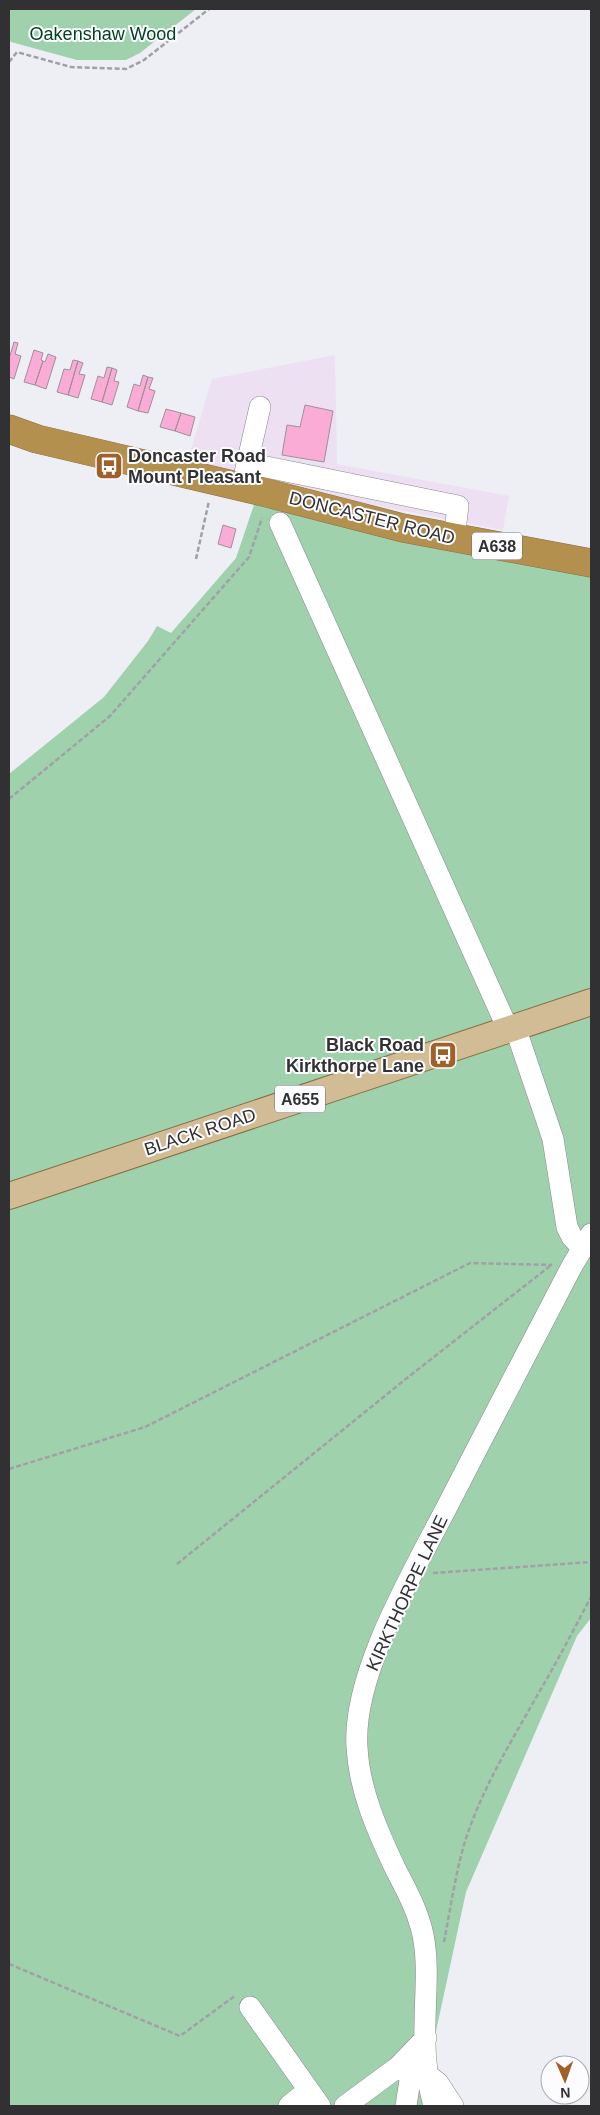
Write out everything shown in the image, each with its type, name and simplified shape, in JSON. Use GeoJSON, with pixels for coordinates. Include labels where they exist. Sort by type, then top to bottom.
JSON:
{"type":"FeatureCollection","features":[{"type":"Feature","properties":{"kind":"highway","name":"DONCASTER ROAD"},"geometry":{"type":"LineString","coordinates":[[9,429],[37,439],[214,480],[245,475],[454,539],[591,563]]}},
{"type":"Feature","properties":{"kind":"main road","name":"BLACK ROAD"},"geometry":{"type":"LineString","coordinates":[[9,1196],[591,1002]]}},
{"type":"Feature","properties":{"kind":"street"},"geometry":{"type":"LineString","coordinates":[[245,475],[260,407]]}},
{"type":"Feature","properties":{"kind":"street"},"geometry":{"type":"LineString","coordinates":[[272,517],[512,1028],[553,1139],[567,1227],[582,1250]]}},
{"type":"Feature","properties":{"kind":"street","name":"KIRKTHORPE LANE"},"geometry":{"type":"LineString","coordinates":[[434,2106],[426,2038],[426,1950],[421,1925],[373,1818],[360,1775],[356,1748],[356,1730],[360,1702],[384,1634],[411,1575],[582,1250]]}},
{"type":"Feature","properties":{"kind":"street"},"geometry":{"type":"LineString","coordinates":[[243,2001],[320,2106]]}},
{"type":"Feature","properties":{"kind":"street"},"geometry":{"type":"LineString","coordinates":[[345,2106],[405,2061],[426,2038]]}},
{"type":"Feature","properties":{"kind":"street"},"geometry":{"type":"LineString","coordinates":[[405,2061],[410,2080],[406,2106]]}},
{"type":"Feature","properties":{"kind":"street"},"geometry":{"type":"LineString","coordinates":[[429,2076],[438,2084],[453,2106]]}},
{"type":"Feature","properties":{"kind":"path"},"geometry":{"type":"LineString","coordinates":[[9,62],[17,52],[71,67],[126,69],[144,60],[209,9]]}},
{"type":"Feature","properties":{"kind":"path"},"geometry":{"type":"LineString","coordinates":[[196,559],[214,480]]}},
{"type":"Feature","properties":{"kind":"path"},"geometry":{"type":"LineString","coordinates":[[9,799],[110,716],[249,557],[272,517]]}},
{"type":"Feature","properties":{"kind":"path"},"geometry":{"type":"LineString","coordinates":[[176,1564],[406,1378],[551,1265],[582,1250]]}},
{"type":"Feature","properties":{"kind":"path"},"geometry":{"type":"LineString","coordinates":[[9,1469],[145,1427],[470,1263],[551,1265]]}},
{"type":"Feature","properties":{"kind":"path"},"geometry":{"type":"LineString","coordinates":[[411,1575],[591,1562]]}},
{"type":"Feature","properties":{"kind":"path"},"geometry":{"type":"LineString","coordinates":[[443,1945],[453,1893],[469,1828],[483,1795],[509,1744],[556,1663],[591,1597]]}},
{"type":"Feature","properties":{"kind":"path"},"geometry":{"type":"LineString","coordinates":[[9,1964],[180,2036],[193,2026],[243,2001]]}},
{"type":"Feature","properties":{"kind":"shaded area"},"geometry":{"type":"Polygon","coordinates":[[[335,355],[337,464],[509,496],[503,530],[331,497],[184,473],[212,379],[335,355]]]}},
{"type":"Feature","properties":{"kind":"green space","name":"Oakenshaw Wood"},"geometry":{"type":"Polygon","coordinates":[[[9,9],[196,9],[140,53],[126,60],[77,60],[11,42],[9,39],[9,9]]]}},
{"type":"Feature","properties":{"kind":"green space"},"geometry":{"type":"Polygon","coordinates":[[[258,493],[591,563],[591,1618],[577,1636],[466,1892],[435,2036],[340,2106],[9,2106],[9,774],[104,697],[148,641],[157,626],[171,633],[236,558],[258,493]]]}},
{"type":"Feature","properties":{"kind":"green space"},"geometry":{"type":"Polygon","coordinates":[[[423,2064],[428,2106],[354,2106],[423,2064]]]}},
{"type":"Feature","properties":{"kind":"building"},"geometry":{"type":"Polygon","coordinates":[[[14,342],[18,343],[15,354],[21,356],[14,379],[9,377],[9,359],[14,342]]]}},
{"type":"Feature","properties":{"kind":"building"},"geometry":{"type":"Polygon","coordinates":[[[34,350],[43,353],[41,360],[43,361],[35,385],[24,382],[34,350]]]}},
{"type":"Feature","properties":{"kind":"building"},"geometry":{"type":"Polygon","coordinates":[[[48,354],[56,357],[46,389],[35,385],[43,361],[45,362],[48,354]]]}},
{"type":"Feature","properties":{"kind":"building"},"geometry":{"type":"Polygon","coordinates":[[[73,360],[78,361],[68,395],[57,392],[64,369],[70,370],[73,360]]]}},
{"type":"Feature","properties":{"kind":"building"},"geometry":{"type":"Polygon","coordinates":[[[78,361],[83,363],[79,374],[85,375],[78,398],[68,395],[78,361]]]}},
{"type":"Feature","properties":{"kind":"building"},"geometry":{"type":"Polygon","coordinates":[[[107,367],[112,368],[102,402],[91,399],[98,376],[104,378],[107,367]]]}},
{"type":"Feature","properties":{"kind":"building"},"geometry":{"type":"Polygon","coordinates":[[[112,368],[117,370],[114,381],[119,382],[112,405],[102,402],[112,368]]]}},
{"type":"Feature","properties":{"kind":"building"},"geometry":{"type":"Polygon","coordinates":[[[143,375],[148,377],[138,411],[127,407],[134,384],[140,386],[143,375]]]}},
{"type":"Feature","properties":{"kind":"building"},"geometry":{"type":"Polygon","coordinates":[[[148,377],[153,378],[149,389],[155,391],[148,413],[138,411],[148,377]]]}},
{"type":"Feature","properties":{"kind":"building"},"geometry":{"type":"Polygon","coordinates":[[[305,405],[333,411],[324,462],[282,455],[287,425],[300,427],[305,405]]]}},
{"type":"Feature","properties":{"kind":"building"},"geometry":{"type":"Polygon","coordinates":[[[166,409],[181,413],[175,431],[160,427],[166,409]]]}},
{"type":"Feature","properties":{"kind":"building"},"geometry":{"type":"Polygon","coordinates":[[[181,413],[195,417],[190,436],[175,431],[181,413]]]}},
{"type":"Feature","properties":{"kind":"building"},"geometry":{"type":"Polygon","coordinates":[[[223,525],[236,529],[231,548],[218,544],[223,525]]]}},
{"type":"Feature","properties":{"kind":"place","name":"Doncaster Road Mount Pleasant"},"geometry":{"type":"Point","coordinates":[109,466]}},
{"type":"Feature","properties":{"kind":"place","name":"Black Road Kirkthorpe Lane"},"geometry":{"type":"Point","coordinates":[443,1055]}}]}
